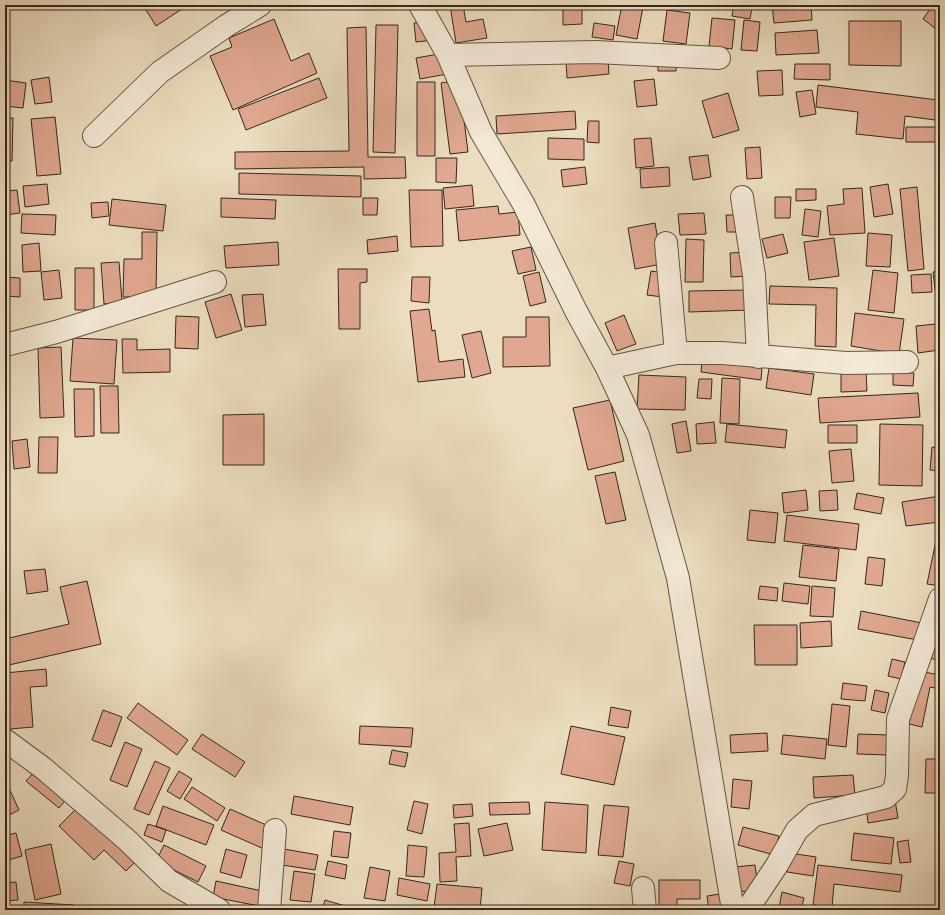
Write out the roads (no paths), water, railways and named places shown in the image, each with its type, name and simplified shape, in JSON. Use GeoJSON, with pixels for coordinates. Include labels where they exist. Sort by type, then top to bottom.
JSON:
{"type":"FeatureCollection","features":[{"type":"Feature","properties":{"kind":"street"},"geometry":{"type":"LineString","coordinates":[[94,136],[160,72],[226,26],[260,5]]}},
{"type":"Feature","properties":{"kind":"street"},"geometry":{"type":"LineString","coordinates":[[420,5],[448,55],[482,132],[523,203],[576,311],[607,368],[638,435],[678,578],[733,910]]}},
{"type":"Feature","properties":{"kind":"street"},"geometry":{"type":"LineString","coordinates":[[448,55],[595,52],[719,58]]}},
{"type":"Feature","properties":{"kind":"street"},"geometry":{"type":"LineString","coordinates":[[742,197],[754,275],[758,357]]}},
{"type":"Feature","properties":{"kind":"street"},"geometry":{"type":"LineString","coordinates":[[666,243],[676,353]]}},
{"type":"Feature","properties":{"kind":"street"},"geometry":{"type":"LineString","coordinates":[[5,345],[56,332],[215,282]]}},
{"type":"Feature","properties":{"kind":"street"},"geometry":{"type":"LineString","coordinates":[[607,368],[676,353],[722,353],[846,363],[907,362]]}},
{"type":"Feature","properties":{"kind":"street"},"geometry":{"type":"LineString","coordinates":[[747,910],[777,865],[797,830],[814,815],[886,797],[895,789],[897,776],[898,719],[940,599]]}},
{"type":"Feature","properties":{"kind":"street"},"geometry":{"type":"LineString","coordinates":[[5,740],[43,768],[127,840],[169,881],[219,910]]}},
{"type":"Feature","properties":{"kind":"street"},"geometry":{"type":"LineString","coordinates":[[268,910],[275,830]]}},
{"type":"Feature","properties":{"kind":"street"},"geometry":{"type":"LineString","coordinates":[[644,888],[645,910]]}}]}
